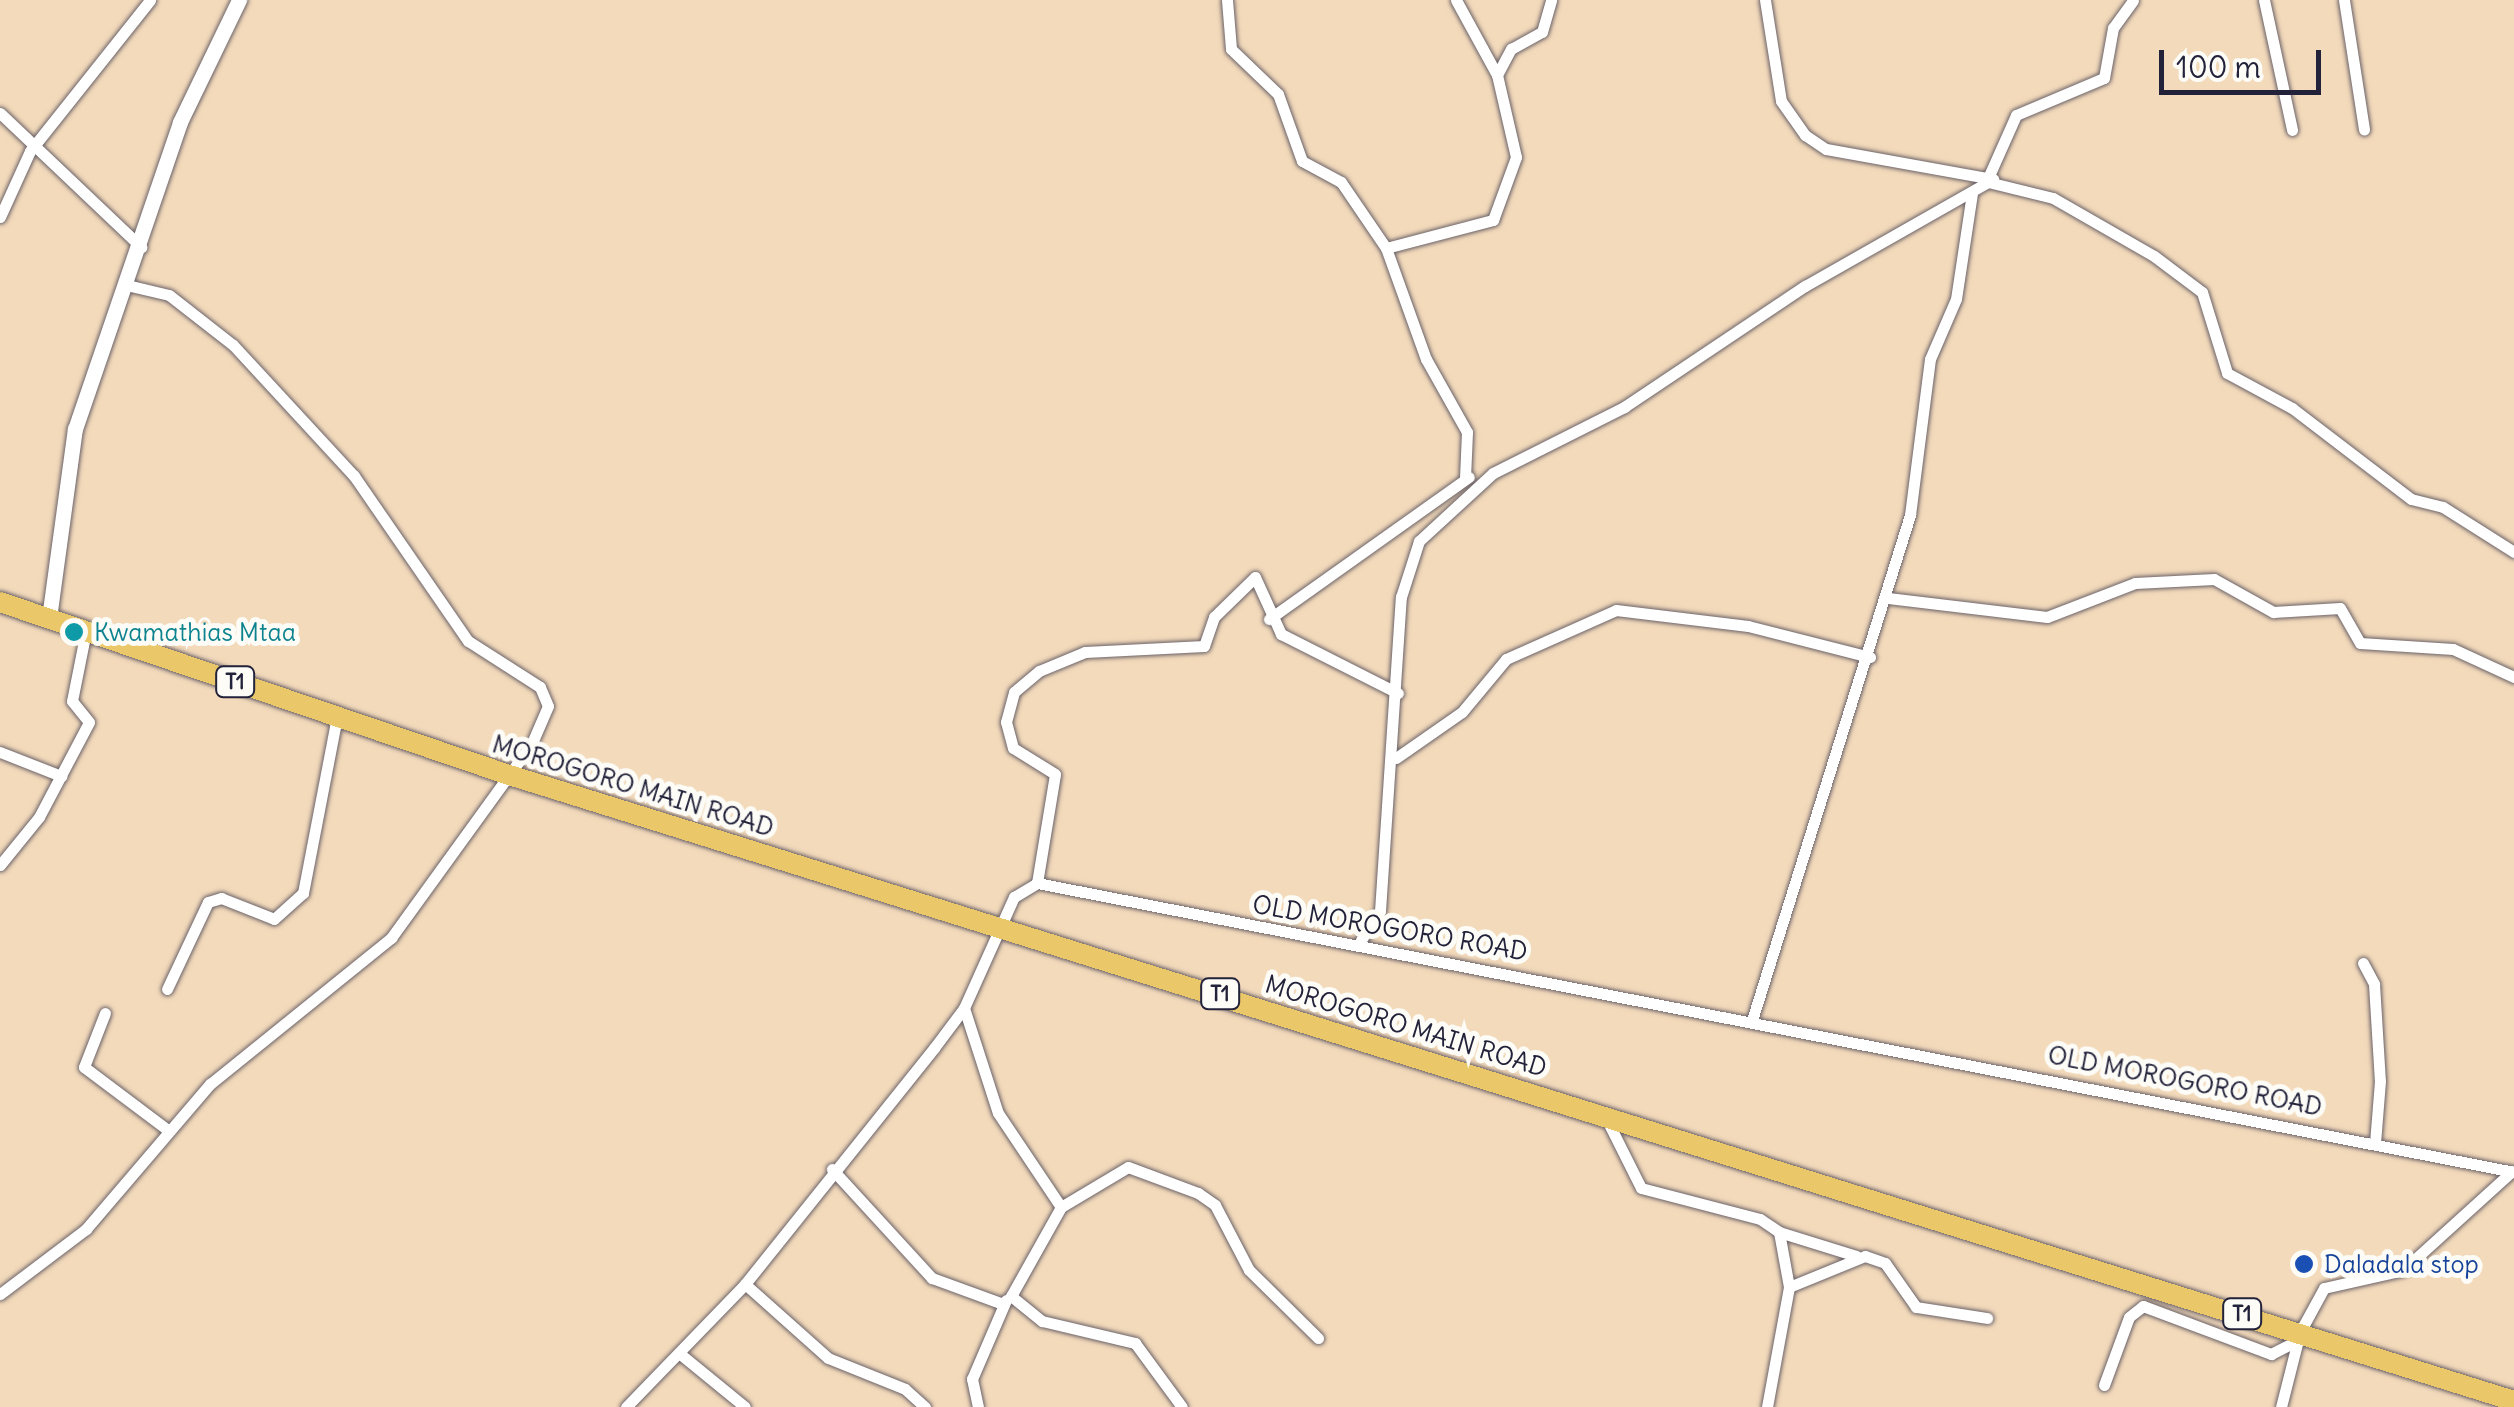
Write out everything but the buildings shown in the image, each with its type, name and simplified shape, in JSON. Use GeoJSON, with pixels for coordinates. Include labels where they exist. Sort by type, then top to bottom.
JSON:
{"type":"FeatureCollection","features":[{"type":"Feature","properties":{"kind":"highway","name":"MOROGORO MAIN ROAD"},"geometry":{"type":"LineString","coordinates":[[0,602],[506,774],[1605,1114],[2514,1402]]}},
{"type":"Feature","properties":{"kind":"street"},"geometry":{"type":"LineString","coordinates":[[0,217],[30,150],[150,0]]}},
{"type":"Feature","properties":{"kind":"street"},"geometry":{"type":"LineString","coordinates":[[49,618],[64,468],[180,122],[239,0]]}},
{"type":"Feature","properties":{"kind":"street"},"geometry":{"type":"LineString","coordinates":[[1227,0],[1230,49],[1278,94],[1302,160],[1341,182],[1386,248],[1426,359],[1467,432],[1465,477]]}},
{"type":"Feature","properties":{"kind":"street"},"geometry":{"type":"LineString","coordinates":[[1386,248],[1493,220],[1516,157],[1497,75],[1456,0]]}},
{"type":"Feature","properties":{"kind":"street"},"geometry":{"type":"LineString","coordinates":[[1497,75],[1510,49],[1542,32],[1552,0]]}},
{"type":"Feature","properties":{"kind":"street"},"geometry":{"type":"LineString","coordinates":[[1765,0],[1780,101],[1805,135],[1826,149],[1993,179],[2089,215],[2202,292],[2227,374],[2322,429],[2410,500],[2443,507],[2514,552]]}},
{"type":"Feature","properties":{"kind":"street"},"geometry":{"type":"LineString","coordinates":[[1362,940],[1380,911],[1411,554],[1493,474],[1624,407],[1805,286],[1993,179],[2016,115],[2104,78],[2113,28],[2134,0]]}},
{"type":"Feature","properties":{"kind":"street"},"geometry":{"type":"LineString","coordinates":[[2264,0],[2292,130]]}},
{"type":"Feature","properties":{"kind":"street"},"geometry":{"type":"LineString","coordinates":[[2344,0],[2364,130]]}},
{"type":"Feature","properties":{"kind":"street"},"geometry":{"type":"LineString","coordinates":[[0,113],[30,150],[141,246]]}},
{"type":"Feature","properties":{"kind":"street"},"geometry":{"type":"LineString","coordinates":[[1753,1017],[1888,598],[1972,193]]}},
{"type":"Feature","properties":{"kind":"street"},"geometry":{"type":"LineString","coordinates":[[0,1294],[86,1229],[210,1084],[374,955],[546,715],[540,687],[468,641],[354,476],[233,346],[169,295],[126,286]]}},
{"type":"Feature","properties":{"kind":"street"},"geometry":{"type":"LineString","coordinates":[[1269,618],[1465,477],[1493,474]]}},
{"type":"Feature","properties":{"kind":"street"},"geometry":{"type":"LineString","coordinates":[[626,1407],[745,1284],[832,1169],[964,1008],[997,925],[1014,896],[1038,882],[1054,774],[1013,748],[1006,722],[1014,692],[1085,652],[1204,646],[1214,617],[1251,578],[1264,584],[1269,618],[1303,652],[1398,692]]}},
{"type":"Feature","properties":{"kind":"street"},"geometry":{"type":"LineString","coordinates":[[1888,598],[2048,617],[2136,583],[2214,580],[2273,612],[2340,608],[2366,645],[2454,649],[2514,677]]}},
{"type":"Feature","properties":{"kind":"street"},"geometry":{"type":"LineString","coordinates":[[1396,758],[1462,712],[1506,659],[1616,610],[1748,626],[1870,657]]}},
{"type":"Feature","properties":{"kind":"street"},"geometry":{"type":"LineString","coordinates":[[0,865],[62,776],[89,722],[72,701],[86,632]]}},
{"type":"Feature","properties":{"kind":"street"},"geometry":{"type":"LineString","coordinates":[[168,989],[208,902],[221,898],[274,919],[303,892],[337,716]]}},
{"type":"Feature","properties":{"kind":"street"},"geometry":{"type":"LineString","coordinates":[[0,752],[62,776]]}},
{"type":"Feature","properties":{"kind":"street","name":"OLD MOROGORO ROAD"},"geometry":{"type":"LineString","coordinates":[[1038,882],[1362,940],[2513,1172]]}},
{"type":"Feature","properties":{"kind":"street"},"geometry":{"type":"LineString","coordinates":[[2364,963],[2380,1081],[2376,1143]]}},
{"type":"Feature","properties":{"kind":"street"},"geometry":{"type":"LineString","coordinates":[[964,1008],[998,1113],[1061,1207]]}},
{"type":"Feature","properties":{"kind":"street"},"geometry":{"type":"LineString","coordinates":[[104,1012],[84,1066],[168,1130]]}},
{"type":"Feature","properties":{"kind":"street"},"geometry":{"type":"LineString","coordinates":[[1605,1114],[1642,1188],[1760,1219],[1779,1232],[1885,1264],[1916,1307],[1987,1318]]}},
{"type":"Feature","properties":{"kind":"street"},"geometry":{"type":"LineString","coordinates":[[978,1407],[972,1379],[1007,1300],[1061,1207],[1128,1167],[1198,1193],[1215,1205],[1249,1270],[1318,1338]]}},
{"type":"Feature","properties":{"kind":"street"},"geometry":{"type":"LineString","coordinates":[[832,1169],[932,1278],[1007,1300],[1042,1321],[1135,1342],[1182,1407]]}},
{"type":"Feature","properties":{"kind":"street"},"geometry":{"type":"LineString","coordinates":[[2281,1407],[2299,1336],[2332,1281],[2403,1270],[2513,1172]]}},
{"type":"Feature","properties":{"kind":"street"},"geometry":{"type":"LineString","coordinates":[[1767,1407],[1789,1287],[1779,1232]]}},
{"type":"Feature","properties":{"kind":"street"},"geometry":{"type":"LineString","coordinates":[[1789,1287],[1858,1256]]}},
{"type":"Feature","properties":{"kind":"street"},"geometry":{"type":"LineString","coordinates":[[745,1284],[828,1358],[905,1388],[925,1407]]}},
{"type":"Feature","properties":{"kind":"street"},"geometry":{"type":"LineString","coordinates":[[2104,1386],[2130,1316],[2143,1306],[2259,1352],[2279,1354],[2299,1336]]}},
{"type":"Feature","properties":{"kind":"street"},"geometry":{"type":"LineString","coordinates":[[679,1354],[746,1407]]}},
{"type":"Feature","properties":{"kind":"place","name":"Kwamathias Mtaa"},"geometry":{"type":"Point","coordinates":[74,632]}},
{"type":"Feature","properties":{"kind":"place","name":"Daladala stop"},"geometry":{"type":"Point","coordinates":[2304,1264]}}]}
